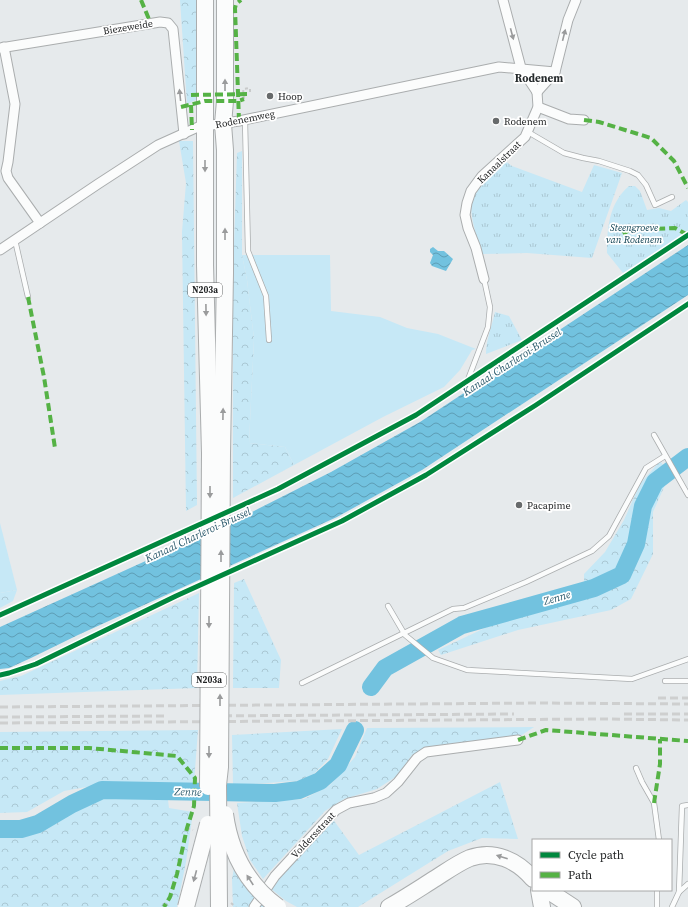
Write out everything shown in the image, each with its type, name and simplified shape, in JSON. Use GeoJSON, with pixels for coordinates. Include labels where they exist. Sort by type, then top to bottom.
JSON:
{"type":"FeatureCollection","features":[{"type":"Feature","properties":{"kind":"highway","name":"N203a"},"geometry":{"type":"LineString","coordinates":[[205,0],[205,280],[216,453],[220,767],[218,785],[219,907]]}},
{"type":"Feature","properties":{"kind":"highway","name":"N203a"},"geometry":{"type":"LineString","coordinates":[[210,907],[208,824],[216,453],[225,273],[225,150],[223,124],[225,100],[225,0]]}},
{"type":"Feature","properties":{"kind":"highway"},"geometry":{"type":"LineString","coordinates":[[220,767],[227,829],[236,856],[252,883],[266,898],[278,907]]}},
{"type":"Feature","properties":{"kind":"highway"},"geometry":{"type":"LineString","coordinates":[[186,907],[208,824]]}},
{"type":"Feature","properties":{"kind":"highway"},"geometry":{"type":"LineString","coordinates":[[389,907],[456,865],[472,858],[485,855],[496,855],[515,862],[526,870],[532,878]]}},
{"type":"Feature","properties":{"kind":"highway"},"geometry":{"type":"LineString","coordinates":[[539,891],[542,907]]}},
{"type":"Feature","properties":{"kind":"highway"},"geometry":{"type":"LineString","coordinates":[[549,891],[573,907]]}},
{"type":"Feature","properties":{"kind":"street"},"geometry":{"type":"LineString","coordinates":[[503,0],[521,68],[537,92],[555,72],[568,20],[576,0]]}},
{"type":"Feature","properties":{"kind":"street","name":"Biezeweide"},"geometry":{"type":"LineString","coordinates":[[2,47],[163,22],[170,25],[173,29],[184,134]]}},
{"type":"Feature","properties":{"kind":"street"},"geometry":{"type":"LineString","coordinates":[[2,47],[16,104],[6,171],[8,178],[40,223]]}},
{"type":"Feature","properties":{"kind":"street","name":"Rodenemweg"},"geometry":{"type":"LineString","coordinates":[[0,250],[158,145],[198,128],[245,120],[499,67],[555,72]]}},
{"type":"Feature","properties":{"kind":"street","name":"Kanaalstraat"},"geometry":{"type":"LineString","coordinates":[[484,279],[465,215],[467,203],[471,191],[482,176],[525,138],[538,107],[537,92]]}},
{"type":"Feature","properties":{"kind":"street"},"geometry":{"type":"LineString","coordinates":[[538,107],[569,119],[584,120]]}},
{"type":"Feature","properties":{"kind":"street","name":"Voldersstraat"},"geometry":{"type":"LineString","coordinates":[[254,907],[275,876],[336,810],[349,803],[374,798],[386,793],[398,782],[417,758],[426,752],[518,740]]}},
{"type":"Feature","properties":{"kind":"lane"},"geometry":{"type":"LineString","coordinates":[[245,120],[248,251],[266,296],[269,340]]}},
{"type":"Feature","properties":{"kind":"lane"},"geometry":{"type":"LineString","coordinates":[[528,132],[564,154],[599,160],[638,175],[646,185],[655,205],[672,197]]}},
{"type":"Feature","properties":{"kind":"lane"},"geometry":{"type":"LineString","coordinates":[[0,615],[278,489],[416,415],[688,235]]}},
{"type":"Feature","properties":{"kind":"lane"},"geometry":{"type":"LineString","coordinates":[[15,240],[28,297]]}},
{"type":"Feature","properties":{"kind":"lane"},"geometry":{"type":"LineString","coordinates":[[467,382],[488,327],[490,307],[484,279]]}},
{"type":"Feature","properties":{"kind":"lane"},"geometry":{"type":"LineString","coordinates":[[654,435],[688,494]]}},
{"type":"Feature","properties":{"kind":"lane"},"geometry":{"type":"LineString","coordinates":[[302,683],[405,634],[453,609],[464,608],[526,582],[592,551],[609,536],[646,468],[665,456]]}},
{"type":"Feature","properties":{"kind":"lane"},"geometry":{"type":"LineString","coordinates":[[388,606],[405,634],[433,658],[467,670],[632,679],[688,659]]}},
{"type":"Feature","properties":{"kind":"lane"},"geometry":{"type":"LineString","coordinates":[[665,681],[688,681]]}},
{"type":"Feature","properties":{"kind":"lane"},"geometry":{"type":"LineString","coordinates":[[636,768],[654,803],[659,839]]}},
{"type":"Feature","properties":{"kind":"lane"},"geometry":{"type":"LineString","coordinates":[[672,907],[679,892],[682,806],[688,805]]}},
{"type":"Feature","properties":{"kind":"lane"},"geometry":{"type":"LineString","coordinates":[[679,892],[688,884]]}},
{"type":"Feature","properties":{"kind":"lane"},"geometry":{"type":"LineString","coordinates":[[657,891],[657,907]]}},
{"type":"Feature","properties":{"kind":"path"},"geometry":{"type":"LineString","coordinates":[[244,99],[243,89],[250,88],[250,94]]}},
{"type":"Feature","properties":{"kind":"path"},"geometry":{"type":"LineString","coordinates":[[187,828],[191,830]]}},
{"type":"Feature","properties":{"kind":"green space"},"geometry":{"type":"Polygon","coordinates":[[[180,0],[197,0],[198,99],[187,104],[180,0]]]}},
{"type":"Feature","properties":{"kind":"green space"},"geometry":{"type":"Polygon","coordinates":[[[179,141],[193,141],[197,505],[186,511],[182,232],[186,183],[179,141]]]}},
{"type":"Feature","properties":{"kind":"green space"},"geometry":{"type":"Polygon","coordinates":[[[242,151],[242,255],[247,280],[254,339],[249,443],[285,447],[294,465],[233,498],[233,276],[237,153],[242,151]]]}},
{"type":"Feature","properties":{"kind":"green space"},"geometry":{"type":"Polygon","coordinates":[[[505,161],[512,166],[582,192],[594,165],[622,173],[592,258],[527,253],[482,254],[473,223],[471,206],[472,199],[474,192],[479,185],[505,161]]]}},
{"type":"Feature","properties":{"kind":"green space","name":"Steengroeve van Rodenem"},"geometry":{"type":"Polygon","coordinates":[[[629,186],[635,186],[640,191],[647,210],[659,208],[671,211],[686,200],[688,202],[688,231],[623,273],[607,253],[608,234],[610,216],[613,208],[622,193],[629,186]]]}},
{"type":"Feature","properties":{"kind":"green space"},"geometry":{"type":"Polygon","coordinates":[[[242,255],[330,255],[331,311],[380,317],[407,328],[438,334],[476,349],[472,350],[460,370],[444,387],[383,417],[294,465],[285,447],[249,443],[254,339],[247,280],[242,255]]]}},
{"type":"Feature","properties":{"kind":"green space"},"geometry":{"type":"Polygon","coordinates":[[[495,312],[509,316],[522,340],[486,354],[488,338],[495,312]]]}},
{"type":"Feature","properties":{"kind":"green space"},"geometry":{"type":"Polygon","coordinates":[[[660,461],[670,474],[653,512],[653,554],[631,599],[611,610],[518,630],[441,655],[438,650],[517,613],[584,588],[584,574],[605,552],[624,520],[640,484],[660,461]]]}},
{"type":"Feature","properties":{"kind":"green space"},"geometry":{"type":"Polygon","coordinates":[[[0,523],[17,590],[0,593],[0,523]]]}},
{"type":"Feature","properties":{"kind":"green space"},"geometry":{"type":"Polygon","coordinates":[[[244,579],[281,660],[279,688],[233,688],[234,583],[244,579]]]}},
{"type":"Feature","properties":{"kind":"green space"},"geometry":{"type":"Polygon","coordinates":[[[17,590],[13,601],[0,608],[0,593],[17,590]]]}},
{"type":"Feature","properties":{"kind":"green space"},"geometry":{"type":"Polygon","coordinates":[[[199,593],[197,688],[0,695],[0,681],[21,676],[199,593]]]}},
{"type":"Feature","properties":{"kind":"green space"},"geometry":{"type":"Polygon","coordinates":[[[534,727],[522,735],[504,739],[426,747],[412,755],[397,776],[377,789],[344,799],[325,811],[263,879],[250,860],[242,836],[237,803],[304,799],[330,785],[355,757],[367,728],[534,727]]]}},
{"type":"Feature","properties":{"kind":"green space"},"geometry":{"type":"Polygon","coordinates":[[[342,729],[328,759],[308,780],[233,784],[232,735],[342,729]]]}},
{"type":"Feature","properties":{"kind":"green space"},"geometry":{"type":"Polygon","coordinates":[[[198,730],[194,783],[165,786],[121,784],[92,786],[64,791],[27,812],[0,813],[0,732],[198,730]]]}},
{"type":"Feature","properties":{"kind":"green space"},"geometry":{"type":"Polygon","coordinates":[[[500,782],[518,839],[482,838],[448,851],[358,907],[297,907],[286,901],[270,888],[332,818],[359,855],[500,782]]]}},
{"type":"Feature","properties":{"kind":"green space"},"geometry":{"type":"Polygon","coordinates":[[[102,794],[168,800],[169,808],[193,812],[186,862],[177,907],[0,907],[0,831],[11,831],[40,826],[102,794]]]}},
{"type":"Feature","properties":{"kind":"green space"},"geometry":{"type":"Polygon","coordinates":[[[234,868],[266,907],[233,907],[232,879],[234,868]]]}},
{"type":"Feature","properties":{"kind":"water","name":"Kanaal Charleroi-Brussel"},"geometry":{"type":"Polygon","coordinates":[[[688,245],[688,295],[422,470],[337,517],[9,668],[0,669],[0,627],[236,520],[331,472],[420,422],[688,245]]]}},
{"type":"Feature","properties":{"kind":"water"},"geometry":{"type":"Polygon","coordinates":[[[433,247],[438,251],[444,251],[453,259],[446,271],[432,266],[430,263],[433,255],[430,252],[430,249],[433,247]]]}},
{"type":"Feature","properties":{"kind":"waterway","name":"Zenne"},"geometry":{"type":"LineString","coordinates":[[371,687],[385,668],[462,625],[594,588],[622,575],[636,544],[643,506],[655,482],[688,457]]}},
{"type":"Feature","properties":{"kind":"waterway","name":"Zenne"},"geometry":{"type":"LineString","coordinates":[[0,829],[21,829],[38,824],[72,804],[102,790],[275,793],[299,790],[320,781],[338,765],[355,730]]}},
{"type":"Feature","properties":{"kind":"railway"},"geometry":{"type":"LineString","coordinates":[[658,698],[688,698]]}},
{"type":"Feature","properties":{"kind":"railway"},"geometry":{"type":"LineString","coordinates":[[0,707],[541,703],[688,704]]}},
{"type":"Feature","properties":{"kind":"railway"},"geometry":{"type":"LineString","coordinates":[[200,716],[514,714]]}},
{"type":"Feature","properties":{"kind":"railway"},"geometry":{"type":"LineString","coordinates":[[624,714],[688,714]]}},
{"type":"Feature","properties":{"kind":"railway"},"geometry":{"type":"LineString","coordinates":[[0,717],[164,716]]}},
{"type":"Feature","properties":{"kind":"railway"},"geometry":{"type":"LineString","coordinates":[[0,723],[604,719],[688,720]]}},
{"type":"Feature","properties":{"kind":"marked path"},"geometry":{"type":"LineString","coordinates":[[141,0],[151,24]]}},
{"type":"Feature","properties":{"kind":"marked path"},"geometry":{"type":"LineString","coordinates":[[239,121],[235,8],[236,4],[241,0]]}},
{"type":"Feature","properties":{"kind":"marked path"},"geometry":{"type":"LineString","coordinates":[[191,95],[250,94]]}},
{"type":"Feature","properties":{"kind":"marked path"},"geometry":{"type":"LineString","coordinates":[[181,107],[205,101],[238,101],[244,99]]}},
{"type":"Feature","properties":{"kind":"marked path"},"geometry":{"type":"LineString","coordinates":[[191,105],[192,130]]}},
{"type":"Feature","properties":{"kind":"marked path"},"geometry":{"type":"LineString","coordinates":[[584,120],[599,122],[651,138],[674,161],[688,188]]}},
{"type":"Feature","properties":{"kind":"marked path"},"geometry":{"type":"LineString","coordinates":[[623,234],[632,228],[675,228],[688,235]]}},
{"type":"Feature","properties":{"kind":"marked path"},"geometry":{"type":"LineString","coordinates":[[28,297],[44,377],[55,448]]}},
{"type":"Feature","properties":{"kind":"marked path"},"geometry":{"type":"LineString","coordinates":[[518,740],[546,730],[688,741]]}},
{"type":"Feature","properties":{"kind":"marked path"},"geometry":{"type":"LineString","coordinates":[[654,803],[660,764],[660,739]]}},
{"type":"Feature","properties":{"kind":"marked path"},"geometry":{"type":"LineString","coordinates":[[0,748],[89,748],[177,756],[195,778],[194,806],[187,828],[177,874],[170,897],[164,907]]}},
{"type":"Feature","properties":{"kind":"cycle path"},"geometry":{"type":"LineString","coordinates":[[0,615],[278,489],[416,415],[688,235]]}},
{"type":"Feature","properties":{"kind":"cycle path"},"geometry":{"type":"LineString","coordinates":[[0,675],[36,664],[176,596],[342,521],[426,475],[536,405],[688,304]]}},
{"type":"Feature","properties":{"kind":"place","name":"Hoop"},"geometry":{"type":"Point","coordinates":[270,96]}},
{"type":"Feature","properties":{"kind":"place","name":"Rodenem"},"geometry":{"type":"Point","coordinates":[496,121]}},
{"type":"Feature","properties":{"kind":"place","name":"Pacapime"},"geometry":{"type":"Point","coordinates":[519,505]}},
{"type":"Feature","properties":{"kind":"district","name":"Rodenem"},"geometry":{"type":"Point","coordinates":[539,78]}}]}
